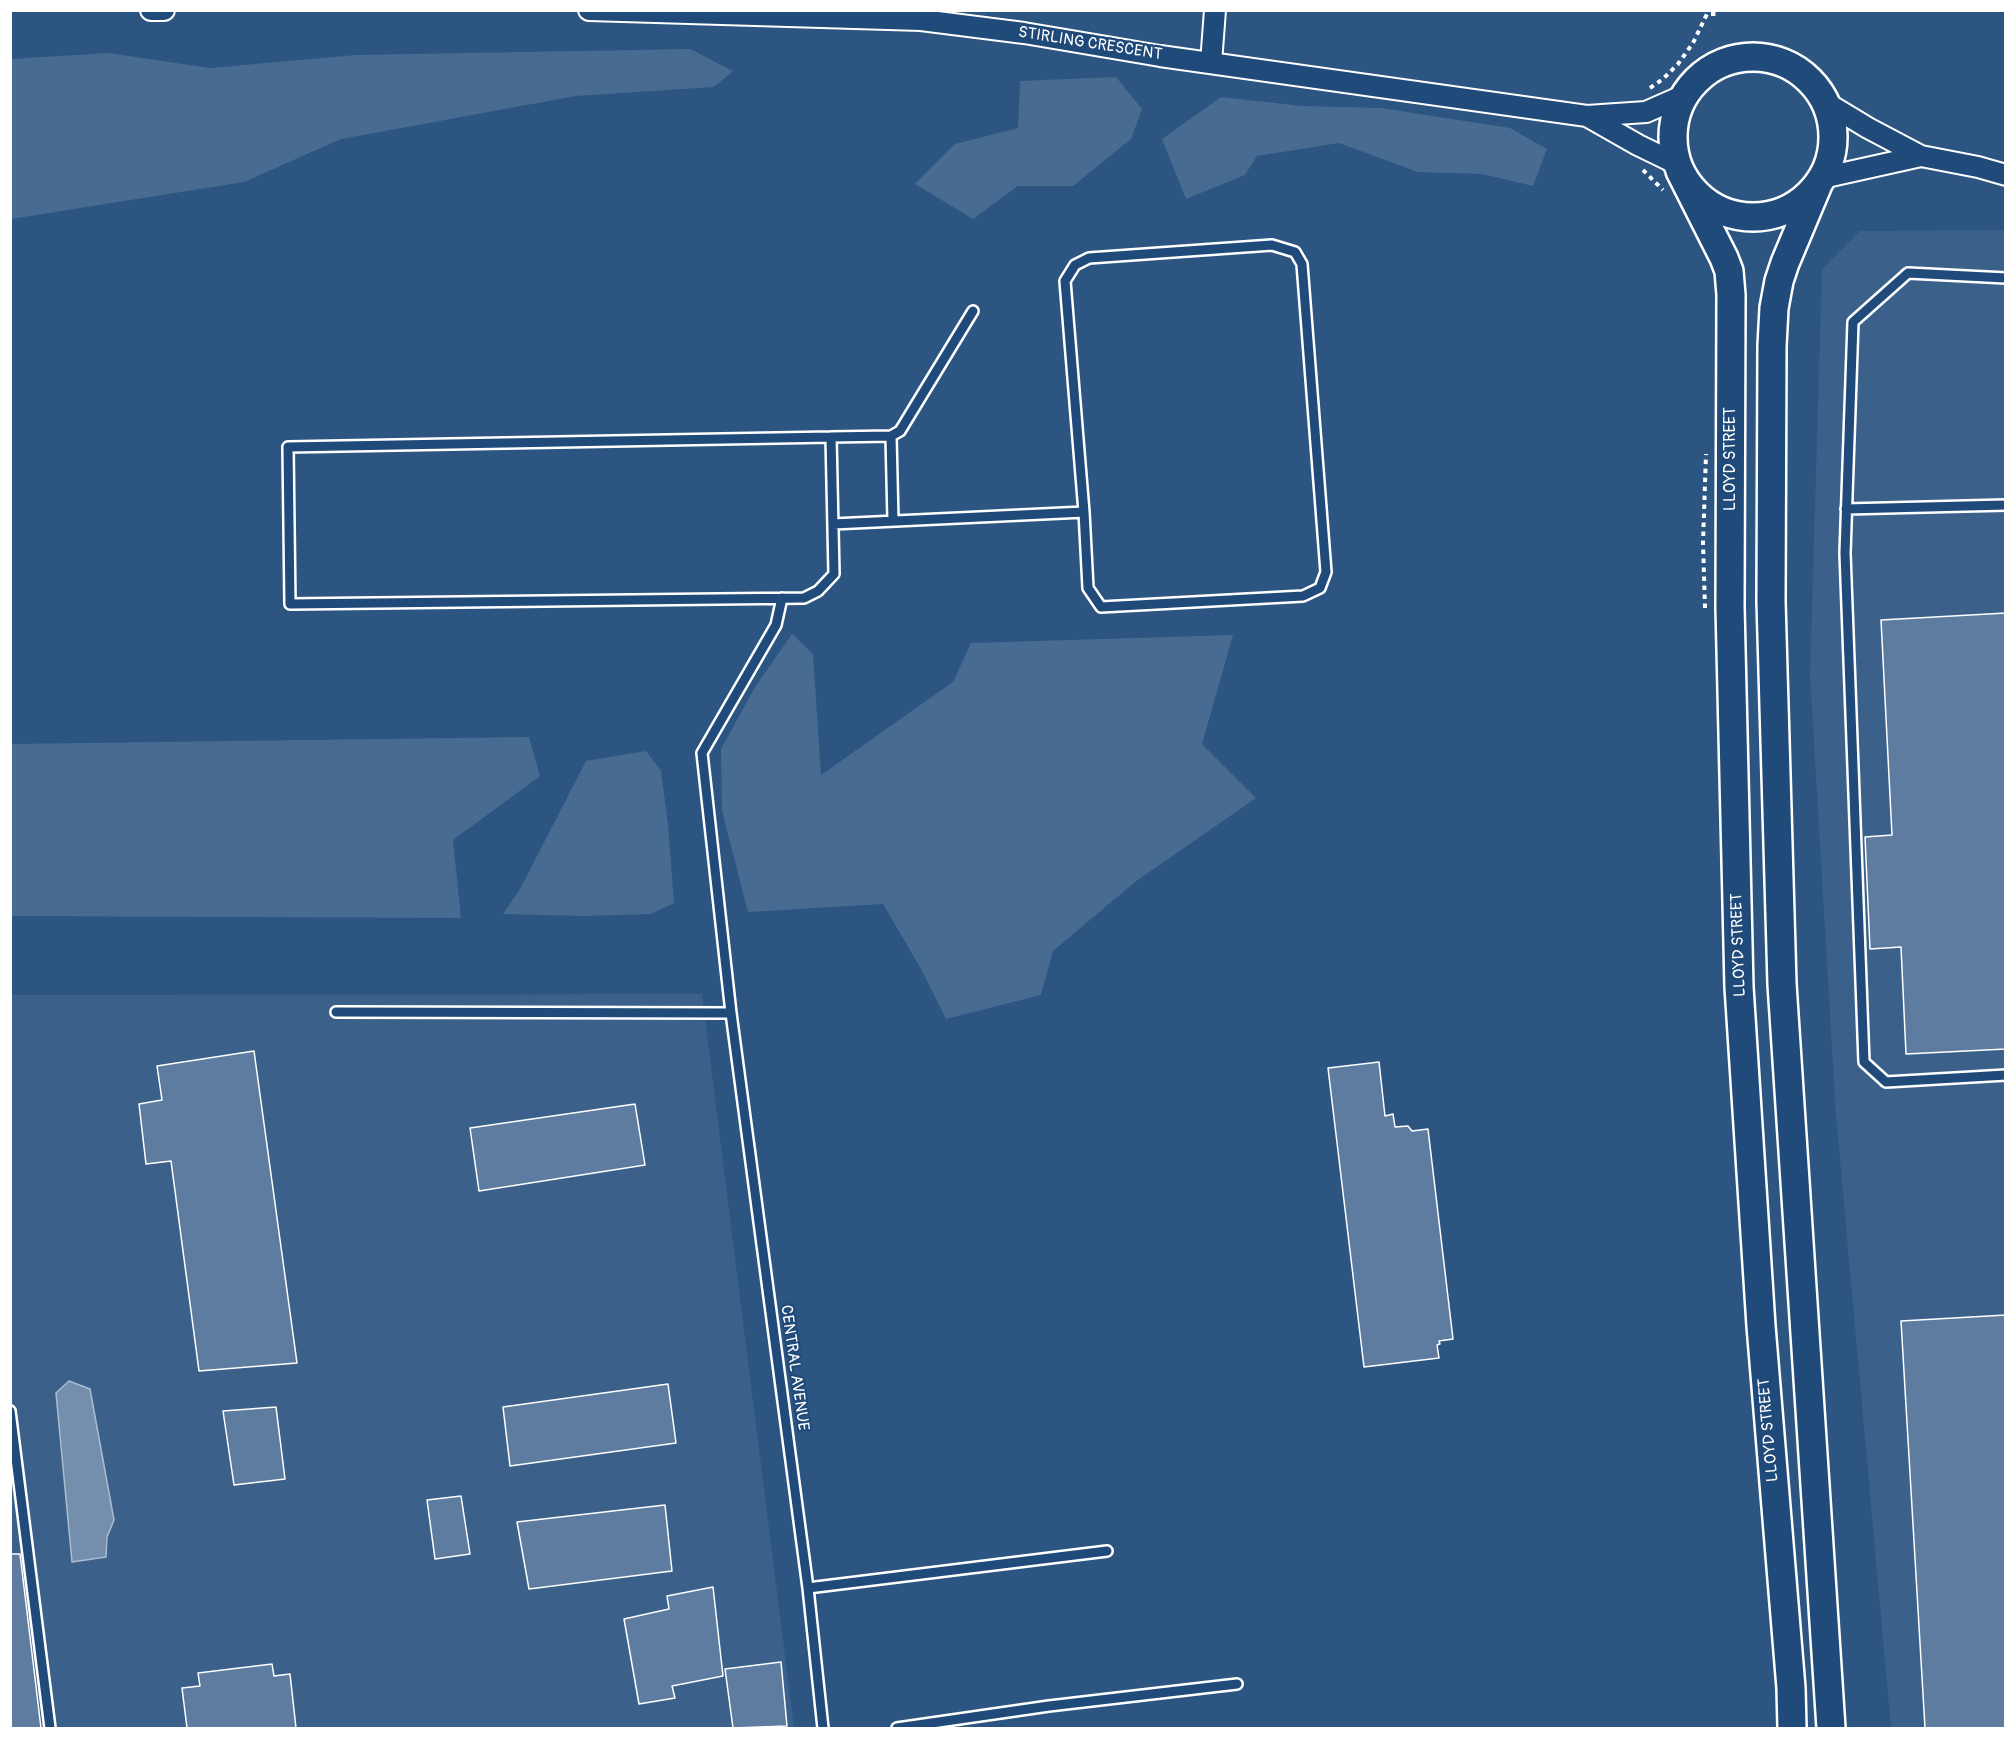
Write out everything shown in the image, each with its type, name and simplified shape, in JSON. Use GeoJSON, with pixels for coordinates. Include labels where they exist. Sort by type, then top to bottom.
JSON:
{"type":"FeatureCollection","features":[{"type":"Feature","properties":{"kind":"main road"},"geometry":{"type":"LineString","coordinates":[[1820,180],[1803,200],[1782,212],[1758,217],[1734,215],[1712,206],[1693,191],[1679,167],[1673,145],[1674,126],[1679,108],[1687,94],[1703,75],[1722,64],[1743,58],[1765,58],[1786,64],[1804,76],[1819,92],[1832,121],[1833,141],[1830,160],[1785,263],[1774,308],[1771,601],[1782,984],[1831,1728]]}},
{"type":"Feature","properties":{"kind":"main road","name":"LLOYD STREET"},"geometry":{"type":"LineString","coordinates":[[1679,167],[1724,258],[1729,271],[1731,295],[1730,607],[1739,987],[1761,1326],[1790,1676],[1792,1728]]}},
{"type":"Feature","properties":{"kind":"street"},"geometry":{"type":"LineString","coordinates":[[151,10],[164,10]]}},
{"type":"Feature","properties":{"kind":"street","name":"STIRLING CRESCENT"},"geometry":{"type":"LineString","coordinates":[[589,10],[921,20],[1024,33],[1211,63],[1587,116],[1646,112],[1687,94]]}},
{"type":"Feature","properties":{"kind":"street"},"geometry":{"type":"LineString","coordinates":[[1211,63],[1215,10]]}},
{"type":"Feature","properties":{"kind":"street"},"geometry":{"type":"LineString","coordinates":[[1825,102],[1921,156],[2006,175]]}},
{"type":"Feature","properties":{"kind":"street","name":"STIRLING CRESCENT"},"geometry":{"type":"LineString","coordinates":[[1587,116],[1679,167]]}},
{"type":"Feature","properties":{"kind":"street"},"geometry":{"type":"LineString","coordinates":[[1820,180],[1921,156]]}},
{"type":"Feature","properties":{"kind":"lane"},"geometry":{"type":"LineString","coordinates":[[1272,245],[1295,252],[1302,264],[1326,572],[1320,588],[1303,596],[1101,607],[1089,588],[1084,512],[1065,281],[1075,265],[1089,258],[1272,245]]}},
{"type":"Feature","properties":{"kind":"lane"},"geometry":{"type":"LineString","coordinates":[[2006,278],[1908,273],[1853,322],[1845,553],[1864,1062],[1886,1082],[2006,1075]]}},
{"type":"Feature","properties":{"kind":"lane"},"geometry":{"type":"LineString","coordinates":[[831,437],[834,574],[818,591],[804,598],[290,603],[288,447],[831,437],[891,436],[900,431],[973,311]]}},
{"type":"Feature","properties":{"kind":"lane"},"geometry":{"type":"LineString","coordinates":[[891,436],[893,521]]}},
{"type":"Feature","properties":{"kind":"lane"},"geometry":{"type":"LineString","coordinates":[[1846,509],[2006,505]]}},
{"type":"Feature","properties":{"kind":"lane"},"geometry":{"type":"LineString","coordinates":[[833,524],[1084,512]]}},
{"type":"Feature","properties":{"kind":"lane","name":"CENTRAL AVENUE"},"geometry":{"type":"LineString","coordinates":[[782,598],[776,625],[702,753],[731,1012],[808,1588],[823,1728]]}},
{"type":"Feature","properties":{"kind":"lane"},"geometry":{"type":"LineString","coordinates":[[336,1012],[731,1012]]}},
{"type":"Feature","properties":{"kind":"lane"},"geometry":{"type":"LineString","coordinates":[[10,1411],[50,1728]]}},
{"type":"Feature","properties":{"kind":"lane"},"geometry":{"type":"LineString","coordinates":[[808,1588],[1107,1551]]}},
{"type":"Feature","properties":{"kind":"lane"},"geometry":{"type":"LineString","coordinates":[[897,1728],[1049,1706],[1237,1684]]}},
{"type":"Feature","properties":{"kind":"shaded area"},"geometry":{"type":"Polygon","coordinates":[[[690,49],[733,71],[714,87],[576,96],[341,139],[244,182],[11,219],[11,59],[108,53],[210,68],[356,55],[690,49]]]}},
{"type":"Feature","properties":{"kind":"shaded area"},"geometry":{"type":"Polygon","coordinates":[[[1116,77],[1142,109],[1131,139],[1073,186],[1018,186],[973,219],[915,184],[955,144],[1018,128],[1020,81],[1116,77]]]}},
{"type":"Feature","properties":{"kind":"shaded area"},"geometry":{"type":"Polygon","coordinates":[[[1221,97],[1301,106],[1381,108],[1510,128],[1547,149],[1533,186],[1482,174],[1418,172],[1339,143],[1257,156],[1245,175],[1186,199],[1162,139],[1221,97]]]}},
{"type":"Feature","properties":{"kind":"shaded area"},"geometry":{"type":"Polygon","coordinates":[[[2005,230],[2005,1728],[1891,1728],[1836,1115],[1810,675],[1822,269],[1860,231],[2005,230]]]}},
{"type":"Feature","properties":{"kind":"shaded area"},"geometry":{"type":"Polygon","coordinates":[[[792,634],[813,654],[821,775],[953,682],[971,643],[1233,635],[1202,744],[1256,798],[1135,882],[1053,951],[1041,995],[946,1019],[921,969],[883,904],[748,912],[722,811],[721,749],[755,687],[792,634]]]}},
{"type":"Feature","properties":{"kind":"shaded area"},"geometry":{"type":"Polygon","coordinates":[[[529,737],[540,776],[453,840],[461,918],[11,916],[11,744],[529,737]]]}},
{"type":"Feature","properties":{"kind":"shaded area"},"geometry":{"type":"Polygon","coordinates":[[[646,751],[661,771],[674,903],[651,914],[584,916],[503,914],[520,889],[586,761],[646,751]]]}},
{"type":"Feature","properties":{"kind":"shaded area"},"geometry":{"type":"Polygon","coordinates":[[[702,994],[794,1728],[11,1728],[10,995],[702,994]]]}},
{"type":"Feature","properties":{"kind":"shaded area"},"geometry":{"type":"Polygon","coordinates":[[[69,1381],[90,1389],[114,1520],[107,1537],[106,1557],[72,1562],[56,1393],[69,1381]]]}},
{"type":"Feature","properties":{"kind":"building"},"geometry":{"type":"Polygon","coordinates":[[[2006,613],[2006,1049],[1906,1054],[1901,947],[1870,949],[1865,837],[1892,835],[1881,620],[2006,613]]]}},
{"type":"Feature","properties":{"kind":"building"},"geometry":{"type":"Polygon","coordinates":[[[254,1051],[297,1363],[199,1371],[171,1161],[146,1164],[139,1104],[162,1100],[157,1066],[254,1051]]]}},
{"type":"Feature","properties":{"kind":"building"},"geometry":{"type":"Polygon","coordinates":[[[1379,1062],[1385,1116],[1393,1114],[1395,1127],[1408,1126],[1412,1131],[1428,1129],[1453,1339],[1439,1341],[1440,1344],[1437,1345],[1439,1358],[1364,1367],[1328,1068],[1379,1062]]]}},
{"type":"Feature","properties":{"kind":"building"},"geometry":{"type":"Polygon","coordinates":[[[635,1104],[645,1165],[479,1191],[470,1128],[635,1104]]]}},
{"type":"Feature","properties":{"kind":"building"},"geometry":{"type":"Polygon","coordinates":[[[2006,1315],[2006,1728],[1925,1728],[1901,1321],[2006,1315]]]}},
{"type":"Feature","properties":{"kind":"building"},"geometry":{"type":"Polygon","coordinates":[[[668,1384],[676,1443],[510,1466],[503,1407],[668,1384]]]}},
{"type":"Feature","properties":{"kind":"building"},"geometry":{"type":"Polygon","coordinates":[[[276,1407],[285,1479],[234,1485],[223,1411],[276,1407]]]}},
{"type":"Feature","properties":{"kind":"building"},"geometry":{"type":"Polygon","coordinates":[[[461,1496],[470,1554],[435,1559],[427,1500],[461,1496]]]}},
{"type":"Feature","properties":{"kind":"building"},"geometry":{"type":"Polygon","coordinates":[[[665,1505],[672,1571],[529,1589],[517,1522],[665,1505]]]}},
{"type":"Feature","properties":{"kind":"building"},"geometry":{"type":"Polygon","coordinates":[[[10,1554],[20,1554],[41,1728],[10,1728],[10,1554]]]}},
{"type":"Feature","properties":{"kind":"building"},"geometry":{"type":"Polygon","coordinates":[[[713,1587],[723,1676],[672,1686],[675,1698],[639,1704],[624,1619],[669,1609],[667,1596],[713,1587]]]}},
{"type":"Feature","properties":{"kind":"building"},"geometry":{"type":"Polygon","coordinates":[[[781,1662],[787,1726],[733,1728],[725,1669],[781,1662]]]}},
{"type":"Feature","properties":{"kind":"building"},"geometry":{"type":"Polygon","coordinates":[[[272,1664],[274,1676],[290,1674],[296,1728],[187,1728],[182,1688],[200,1686],[198,1673],[272,1664]]]}}]}
